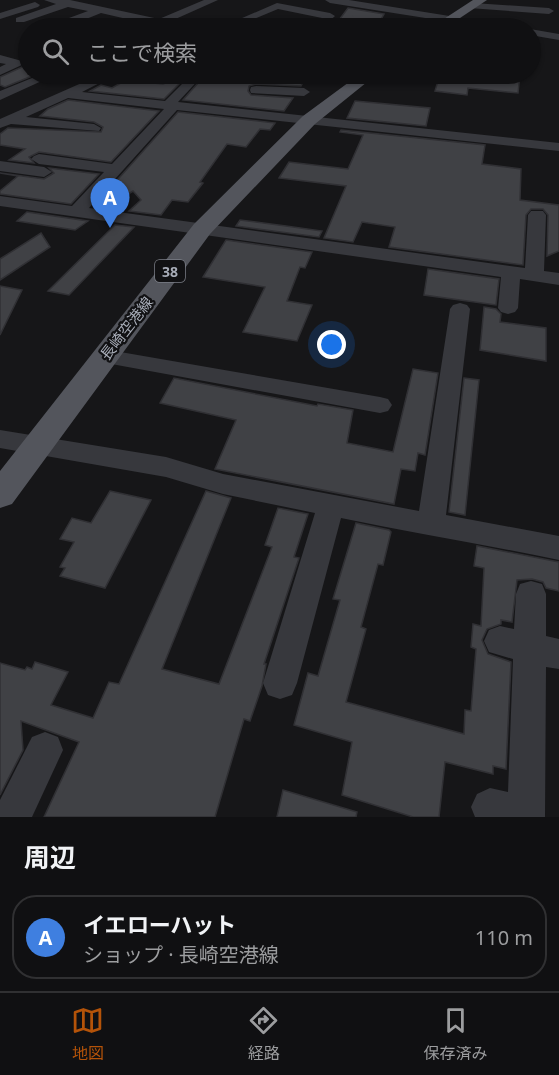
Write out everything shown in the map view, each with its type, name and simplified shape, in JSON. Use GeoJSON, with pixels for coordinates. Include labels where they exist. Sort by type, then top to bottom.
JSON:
{"type":"FeatureCollection","features":[{"type":"Feature","properties":{"kind":"main road"},"geometry":{"type":"LineString","coordinates":[[454,18],[475,4]]}},
{"type":"Feature","properties":{"kind":"main road","name":"長崎空港線"},"geometry":{"type":"LineString","coordinates":[[0,495],[103,356],[202,229],[297,119],[353,84]]}},
{"type":"Feature","properties":{"kind":"street"},"geometry":{"type":"LineString","coordinates":[[0,28],[9,17],[49,0],[124,8],[156,8],[177,15]]}},
{"type":"Feature","properties":{"kind":"street"},"geometry":{"type":"LineString","coordinates":[[232,18],[273,0]]}},
{"type":"Feature","properties":{"kind":"street"},"geometry":{"type":"LineString","coordinates":[[330,0],[362,2],[441,18]]}},
{"type":"Feature","properties":{"kind":"street"},"geometry":{"type":"LineString","coordinates":[[398,0],[417,3]]}},
{"type":"Feature","properties":{"kind":"street"},"geometry":{"type":"LineString","coordinates":[[538,0],[554,11]]}},
{"type":"Feature","properties":{"kind":"street"},"geometry":{"type":"LineString","coordinates":[[184,2],[209,11],[189,18]]}},
{"type":"Feature","properties":{"kind":"street"},"geometry":{"type":"LineString","coordinates":[[449,5],[475,4],[554,11]]}},
{"type":"Feature","properties":{"kind":"street"},"geometry":{"type":"LineString","coordinates":[[41,18],[87,5]]}},
{"type":"Feature","properties":{"kind":"street"},"geometry":{"type":"LineString","coordinates":[[71,18],[87,5]]}},
{"type":"Feature","properties":{"kind":"street"},"geometry":{"type":"LineString","coordinates":[[39,18],[87,5],[125,18]]}},
{"type":"Feature","properties":{"kind":"street"},"geometry":{"type":"LineString","coordinates":[[170,18],[199,6],[218,5]]}},
{"type":"Feature","properties":{"kind":"street"},"geometry":{"type":"LineString","coordinates":[[246,18],[273,6],[303,17]]}},
{"type":"Feature","properties":{"kind":"street"},"geometry":{"type":"LineString","coordinates":[[124,8],[138,18]]}},
{"type":"Feature","properties":{"kind":"street"},"geometry":{"type":"LineString","coordinates":[[58,15],[67,18]]}},
{"type":"Feature","properties":{"kind":"street"},"geometry":{"type":"LineString","coordinates":[[287,18],[303,17]]}},
{"type":"Feature","properties":{"kind":"street"},"geometry":{"type":"LineString","coordinates":[[541,34],[559,37]]}},
{"type":"Feature","properties":{"kind":"street"},"geometry":{"type":"LineString","coordinates":[[0,50],[18,53]]}},
{"type":"Feature","properties":{"kind":"street"},"geometry":{"type":"LineString","coordinates":[[0,59],[18,64],[0,71]]}},
{"type":"Feature","properties":{"kind":"street"},"geometry":{"type":"LineString","coordinates":[[0,96],[28,84]]}},
{"type":"Feature","properties":{"kind":"street"},"geometry":{"type":"LineString","coordinates":[[5,122],[88,84]]}},
{"type":"Feature","properties":{"kind":"street"},"geometry":{"type":"LineString","coordinates":[[76,212],[172,108],[170,104],[192,84]]}},
{"type":"Feature","properties":{"kind":"street"},"geometry":{"type":"LineString","coordinates":[[256,90],[308,88],[297,119]]}},
{"type":"Feature","properties":{"kind":"street"},"geometry":{"type":"LineString","coordinates":[[65,94],[559,147]]}},
{"type":"Feature","properties":{"kind":"street"},"geometry":{"type":"LineString","coordinates":[[5,122],[94,128]]}},
{"type":"Feature","properties":{"kind":"street"},"geometry":{"type":"LineString","coordinates":[[0,166],[41,165],[116,169]]}},
{"type":"Feature","properties":{"kind":"street"},"geometry":{"type":"LineString","coordinates":[[0,201],[559,279]]}},
{"type":"Feature","properties":{"kind":"street"},"geometry":{"type":"LineString","coordinates":[[534,275],[542,223]]}},
{"type":"Feature","properties":{"kind":"street"},"geometry":{"type":"LineString","coordinates":[[508,308],[511,272]]}},
{"type":"Feature","properties":{"kind":"street"},"geometry":{"type":"LineString","coordinates":[[431,525],[460,309]]}},
{"type":"Feature","properties":{"kind":"street"},"geometry":{"type":"LineString","coordinates":[[103,356],[380,405]]}},
{"type":"Feature","properties":{"kind":"street"},"geometry":{"type":"LineString","coordinates":[[0,439],[166,467],[222,484],[431,525],[468,528],[559,548]]}},
{"type":"Feature","properties":{"kind":"street"},"geometry":{"type":"LineString","coordinates":[[280,683],[331,505]]}},
{"type":"Feature","properties":{"kind":"street"},"geometry":{"type":"LineString","coordinates":[[490,807],[526,816],[531,594]]}},
{"type":"Feature","properties":{"kind":"street"},"geometry":{"type":"LineString","coordinates":[[12,817],[45,750]]}},
{"type":"Feature","properties":{"kind":"building"},"geometry":{"type":"Polygon","coordinates":[[[348,8],[384,14],[382,18],[340,18],[348,8]]]}},
{"type":"Feature","properties":{"kind":"building"},"geometry":{"type":"Polygon","coordinates":[[[18,69],[18,82],[5,87],[0,85],[0,77],[18,69]]]}},
{"type":"Feature","properties":{"kind":"building"},"geometry":{"type":"Polygon","coordinates":[[[119,84],[179,84],[164,99],[90,91],[101,85],[112,88],[119,84]]]}},
{"type":"Feature","properties":{"kind":"building"},"geometry":{"type":"Polygon","coordinates":[[[197,84],[256,84],[249,86],[248,91],[251,95],[293,98],[284,111],[183,100],[197,84]]]}},
{"type":"Feature","properties":{"kind":"building"},"geometry":{"type":"Polygon","coordinates":[[[256,84],[302,84],[301,86],[256,84]]]}},
{"type":"Feature","properties":{"kind":"building"},"geometry":{"type":"Polygon","coordinates":[[[437,84],[519,84],[518,93],[468,88],[467,95],[435,91],[437,84]]]}},
{"type":"Feature","properties":{"kind":"building"},"geometry":{"type":"Polygon","coordinates":[[[68,100],[159,111],[111,162],[39,152],[29,157],[34,163],[9,160],[25,149],[0,145],[0,134],[8,128],[101,132],[103,127],[94,122],[40,116],[48,109],[68,100]]]}},
{"type":"Feature","properties":{"kind":"building"},"geometry":{"type":"Polygon","coordinates":[[[355,101],[430,108],[426,126],[347,118],[355,101]]]}},
{"type":"Feature","properties":{"kind":"building"},"geometry":{"type":"Polygon","coordinates":[[[178,112],[275,123],[270,130],[260,129],[246,147],[227,144],[200,182],[203,183],[188,202],[172,200],[161,215],[129,211],[141,200],[133,191],[107,208],[94,206],[178,112]]]}},
{"type":"Feature","properties":{"kind":"building"},"geometry":{"type":"Polygon","coordinates":[[[341,130],[485,145],[482,164],[521,169],[520,200],[559,205],[559,251],[547,256],[548,215],[543,209],[531,209],[526,215],[523,265],[389,247],[395,227],[362,222],[353,242],[324,238],[346,186],[279,178],[289,162],[348,169],[363,135],[340,132],[341,130]]]}},
{"type":"Feature","properties":{"kind":"building"},"geometry":{"type":"Polygon","coordinates":[[[49,168],[99,174],[71,204],[0,194],[0,191],[18,176],[0,173],[44,179],[54,173],[49,168]]]}},
{"type":"Feature","properties":{"kind":"building"},"geometry":{"type":"Polygon","coordinates":[[[27,212],[88,221],[75,230],[17,221],[27,212]]]}},
{"type":"Feature","properties":{"kind":"building"},"geometry":{"type":"Polygon","coordinates":[[[240,220],[322,231],[319,237],[236,226],[240,220]]]}},
{"type":"Feature","properties":{"kind":"building"},"geometry":{"type":"Polygon","coordinates":[[[115,225],[134,227],[69,295],[48,291],[115,225]]]}},
{"type":"Feature","properties":{"kind":"building"},"geometry":{"type":"Polygon","coordinates":[[[41,233],[50,247],[0,280],[0,259],[41,233]]]}},
{"type":"Feature","properties":{"kind":"building"},"geometry":{"type":"Polygon","coordinates":[[[226,240],[312,252],[305,268],[300,267],[287,301],[312,305],[297,341],[243,332],[265,287],[203,277],[226,240]]]}},
{"type":"Feature","properties":{"kind":"building"},"geometry":{"type":"Polygon","coordinates":[[[428,269],[499,279],[496,305],[424,295],[428,269]]]}},
{"type":"Feature","properties":{"kind":"building"},"geometry":{"type":"Polygon","coordinates":[[[0,286],[22,290],[0,335],[0,286]]]}},
{"type":"Feature","properties":{"kind":"building"},"geometry":{"type":"Polygon","coordinates":[[[484,307],[496,309],[501,314],[500,322],[546,328],[546,361],[480,350],[484,307]]]}},
{"type":"Feature","properties":{"kind":"building"},"geometry":{"type":"Polygon","coordinates":[[[413,369],[438,373],[425,455],[418,453],[415,471],[401,469],[394,504],[215,469],[236,420],[160,403],[174,378],[317,406],[318,404],[353,410],[347,443],[393,452],[413,369]]]}},
{"type":"Feature","properties":{"kind":"building"},"geometry":{"type":"Polygon","coordinates":[[[464,378],[479,380],[465,515],[449,512],[464,378]]]}},
{"type":"Feature","properties":{"kind":"building"},"geometry":{"type":"Polygon","coordinates":[[[110,491],[151,500],[105,588],[60,576],[65,568],[60,567],[74,542],[60,539],[72,518],[91,523],[110,491]]]}},
{"type":"Feature","properties":{"kind":"building"},"geometry":{"type":"Polygon","coordinates":[[[206,491],[231,498],[162,669],[219,684],[272,547],[265,545],[278,508],[308,514],[294,557],[299,558],[264,664],[266,664],[262,686],[250,721],[244,719],[215,817],[44,817],[79,742],[21,721],[23,750],[0,795],[0,663],[25,670],[27,667],[32,669],[35,662],[68,672],[51,705],[93,718],[109,682],[119,684],[206,491]]]}},
{"type":"Feature","properties":{"kind":"building"},"geometry":{"type":"Polygon","coordinates":[[[356,523],[391,532],[383,565],[378,564],[361,627],[366,629],[346,702],[464,734],[465,710],[471,711],[476,649],[471,647],[473,624],[481,626],[484,568],[474,566],[477,546],[559,562],[559,591],[546,588],[543,582],[532,579],[517,580],[512,622],[501,620],[501,624],[487,629],[482,640],[488,654],[511,662],[506,769],[493,766],[493,774],[445,762],[439,817],[413,817],[342,795],[352,742],[294,725],[308,673],[318,676],[340,600],[333,599],[356,523]]]}},
{"type":"Feature","properties":{"kind":"building"},"geometry":{"type":"Polygon","coordinates":[[[283,790],[357,812],[356,817],[277,817],[283,790]]]}},
{"type":"Feature","properties":{"kind":"place","name":"イエローハット"},"geometry":{"type":"Point","coordinates":[110,228]}}]}
